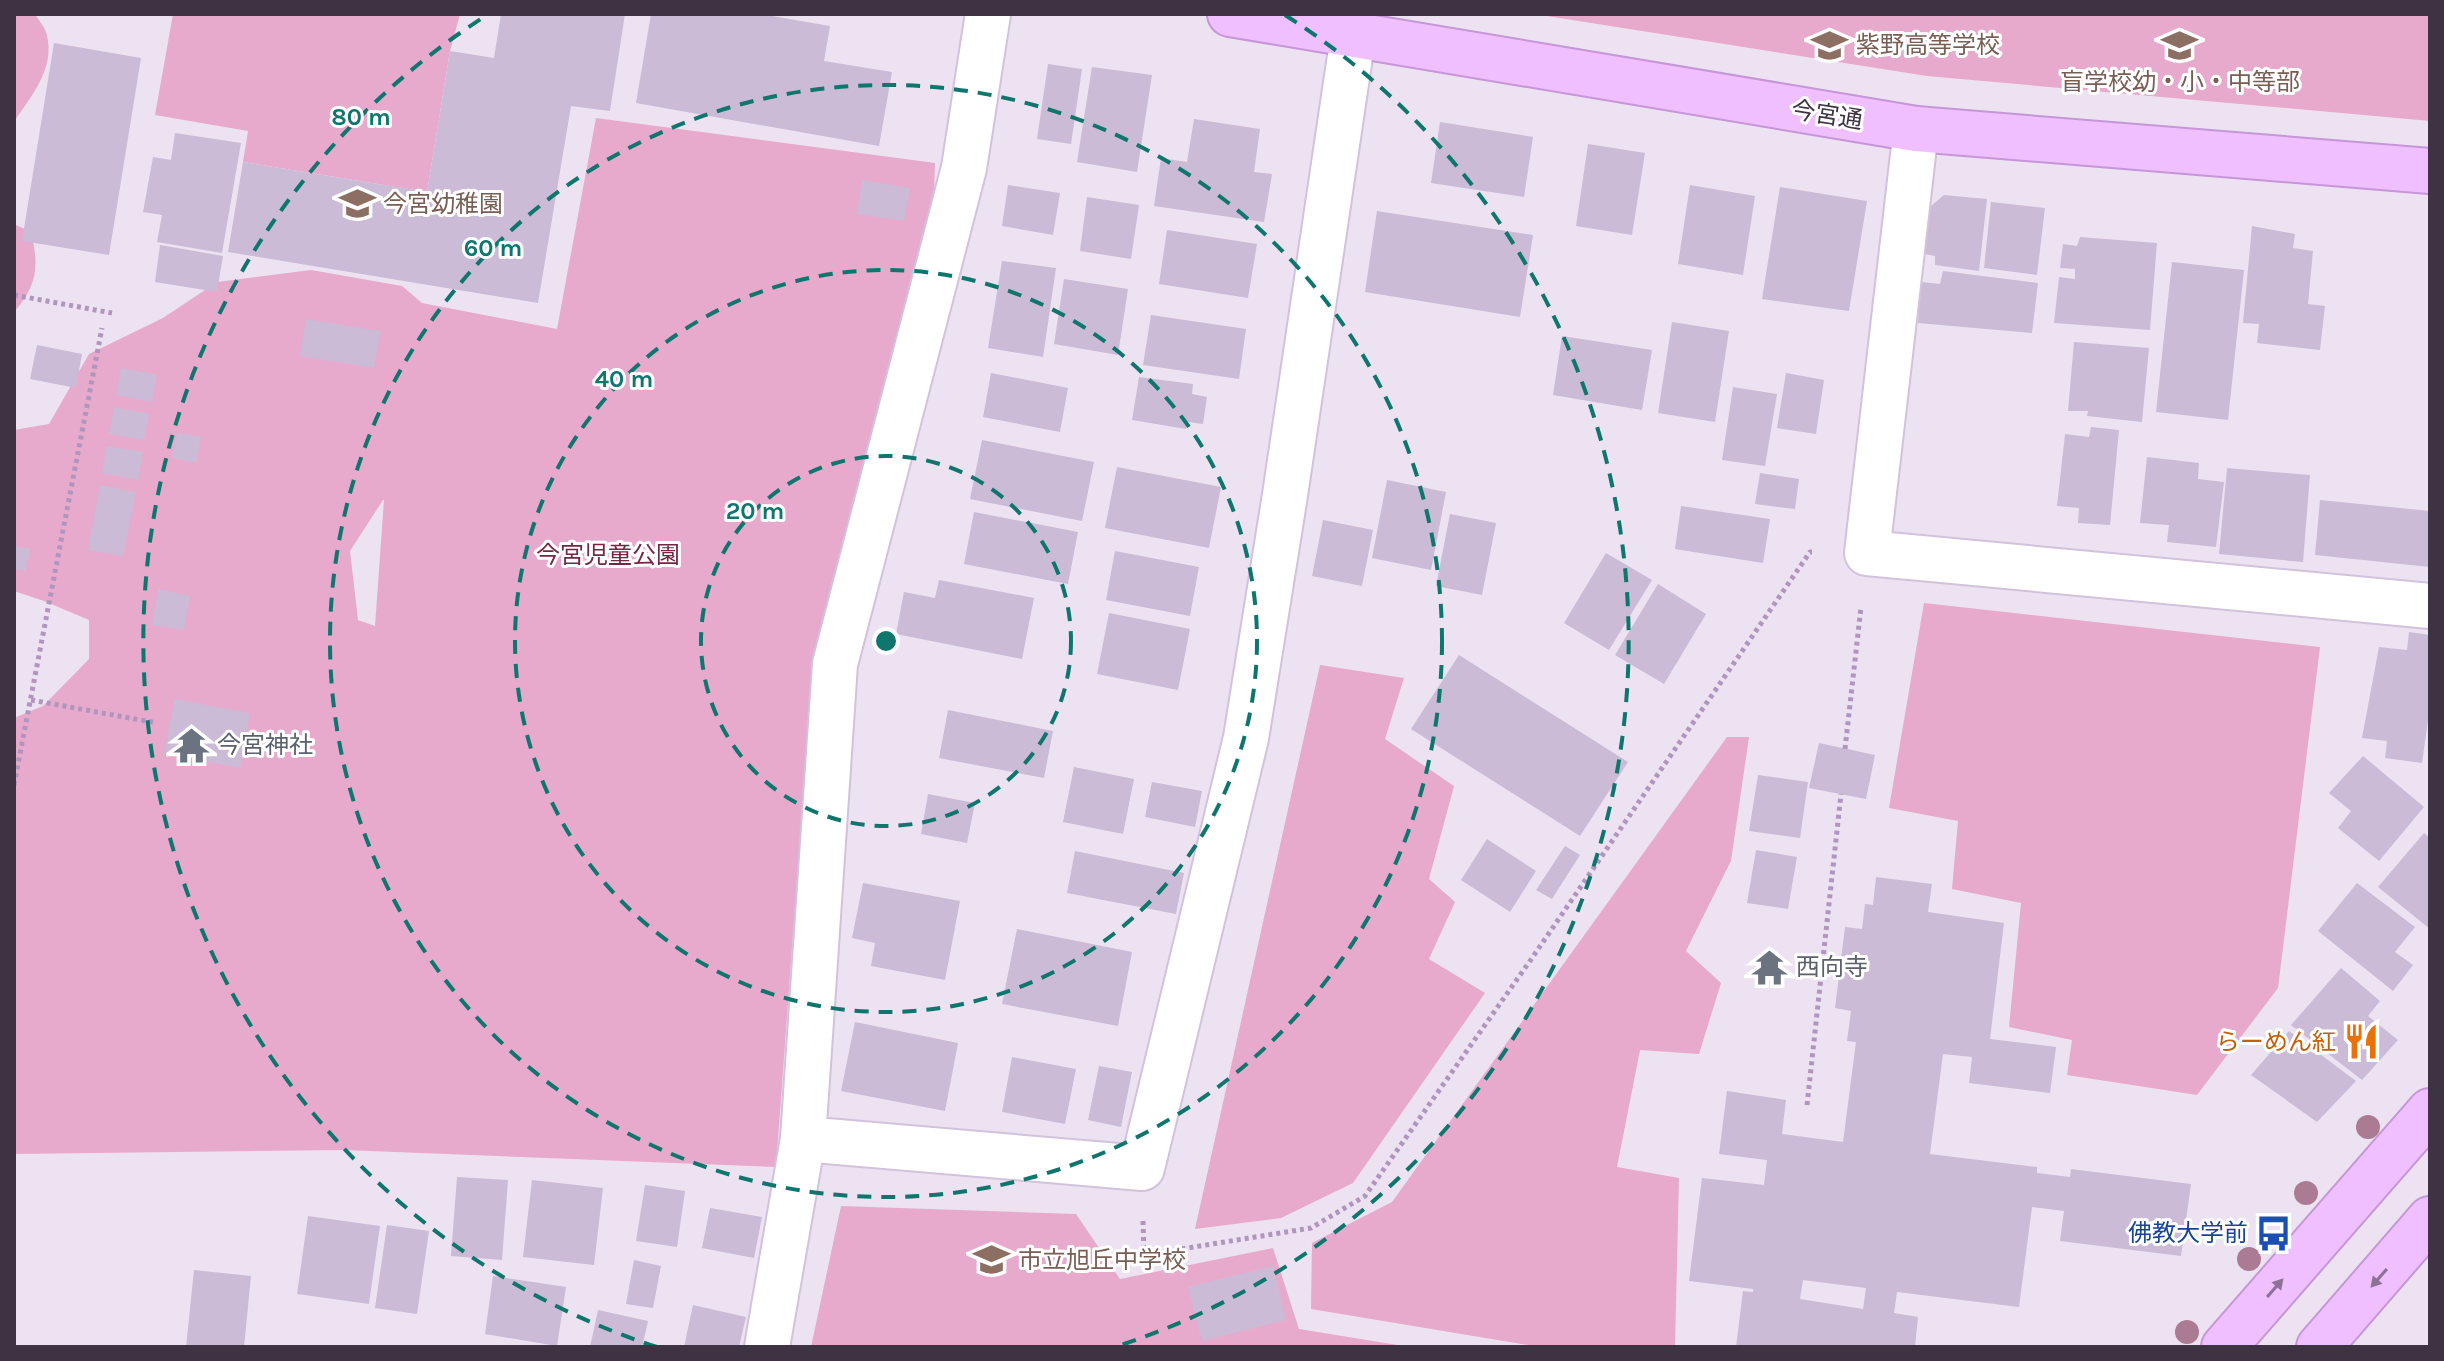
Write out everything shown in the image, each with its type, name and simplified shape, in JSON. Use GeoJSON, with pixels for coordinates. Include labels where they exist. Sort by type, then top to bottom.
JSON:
{"type":"FeatureCollection","features":[{"type":"Feature","properties":{"kind":"street"},"geometry":{"type":"LineString","coordinates":[[767,1347],[803,1139],[835,664],[964,168],[988,14]]}},
{"type":"Feature","properties":{"kind":"street","name":"今宮通"},"geometry":{"type":"LineString","coordinates":[[1230,14],[1916,129],[2430,171]]}},
{"type":"Feature","properties":{"kind":"street"},"geometry":{"type":"LineString","coordinates":[[803,1139],[1142,1168],[1246,738],[1353,36]]}},
{"type":"Feature","properties":{"kind":"street"},"geometry":{"type":"LineString","coordinates":[[1916,129],[1867,553],[2430,606]]}},
{"type":"Feature","properties":{"kind":"street"},"geometry":{"type":"LineString","coordinates":[[2224,1347],[2430,1111]]}},
{"type":"Feature","properties":{"kind":"street"},"geometry":{"type":"LineString","coordinates":[[2319,1347],[2430,1219]]}},
{"type":"Feature","properties":{"kind":"path"},"geometry":{"type":"LineString","coordinates":[[14,295],[112,313]]}},
{"type":"Feature","properties":{"kind":"path"},"geometry":{"type":"LineString","coordinates":[[14,785],[102,328]]}},
{"type":"Feature","properties":{"kind":"path"},"geometry":{"type":"LineString","coordinates":[[1142,1168],[1144,1255],[1311,1228],[1365,1196],[1810,552],[1867,553],[1845,749]]}},
{"type":"Feature","properties":{"kind":"path"},"geometry":{"type":"LineString","coordinates":[[31,700],[157,723]]}},
{"type":"Feature","properties":{"kind":"path"},"geometry":{"type":"LineString","coordinates":[[1807,1105],[1841,794]]}},
{"type":"Feature","properties":{"kind":"green space"},"geometry":{"type":"Polygon","coordinates":[[[14,14],[35,14],[45,30],[49,48],[40,82],[14,122],[14,14]]]}},
{"type":"Feature","properties":{"kind":"green space"},"geometry":{"type":"Polygon","coordinates":[[[173,14],[460,14],[450,51],[427,192],[243,162],[248,131],[155,115],[173,14]]]}},
{"type":"Feature","properties":{"kind":"green space","name":"盲学校幼・小・中等部"},"geometry":{"type":"Polygon","coordinates":[[[1534,14],[2430,14],[2430,121],[1927,76],[1534,14]]]}},
{"type":"Feature","properties":{"kind":"green space","name":"今宮児童公園"},"geometry":{"type":"Polygon","coordinates":[[[596,118],[935,163],[934,192],[812,674],[776,1167],[344,1150],[14,1154],[14,718],[43,706],[89,659],[89,620],[14,591],[14,430],[49,424],[89,354],[163,318],[217,282],[311,270],[402,286],[422,303],[557,329],[596,118]],[[384,500],[350,551],[358,620],[375,626],[384,500]]]}},
{"type":"Feature","properties":{"kind":"green space"},"geometry":{"type":"Polygon","coordinates":[[[14,224],[31,232],[35,265],[28,292],[14,312],[14,224]]]}},
{"type":"Feature","properties":{"kind":"green space"},"geometry":{"type":"Polygon","coordinates":[[[1924,603],[2320,647],[2278,988],[2197,1095],[2067,1075],[2072,1040],[2009,1027],[2021,903],[1952,889],[1958,821],[1889,808],[1924,603]]]}},
{"type":"Feature","properties":{"kind":"green space"},"geometry":{"type":"Polygon","coordinates":[[[1320,665],[1404,678],[1385,739],[1454,786],[1429,879],[1455,902],[1429,959],[1485,993],[1353,1183],[1281,1218],[1195,1229],[1320,665]]]}},
{"type":"Feature","properties":{"kind":"green space"},"geometry":{"type":"Polygon","coordinates":[[[1727,737],[1749,737],[1731,861],[1686,951],[1721,983],[1699,1054],[1640,1050],[1617,1167],[1679,1178],[1675,1347],[1540,1347],[1311,1309],[1312,1243],[1392,1202],[1727,737]]]}},
{"type":"Feature","properties":{"kind":"green space","name":"市立旭丘中学校"},"geometry":{"type":"Polygon","coordinates":[[[841,1206],[1076,1214],[1120,1279],[1273,1248],[1299,1329],[1410,1347],[811,1347],[841,1206]]]}},
{"type":"Feature","properties":{"kind":"building"},"geometry":{"type":"Polygon","coordinates":[[[501,14],[625,14],[610,111],[571,106],[538,303],[228,252],[243,162],[427,192],[450,51],[494,58],[501,14]]]}},
{"type":"Feature","properties":{"kind":"building"},"geometry":{"type":"Polygon","coordinates":[[[651,14],[760,14],[830,26],[824,61],[892,72],[879,146],[636,103],[651,14]]]}},
{"type":"Feature","properties":{"kind":"building"},"geometry":{"type":"Polygon","coordinates":[[[54,43],[141,58],[109,255],[22,241],[54,43]]]}},
{"type":"Feature","properties":{"kind":"building"},"geometry":{"type":"Polygon","coordinates":[[[1048,64],[1082,69],[1071,144],[1037,139],[1048,64]]]}},
{"type":"Feature","properties":{"kind":"building"},"geometry":{"type":"Polygon","coordinates":[[[1092,67],[1152,75],[1137,172],[1077,162],[1092,67]]]}},
{"type":"Feature","properties":{"kind":"building"},"geometry":{"type":"Polygon","coordinates":[[[1194,119],[1260,129],[1254,172],[1272,174],[1264,222],[1154,206],[1161,158],[1187,162],[1194,119]]]}},
{"type":"Feature","properties":{"kind":"building"},"geometry":{"type":"Polygon","coordinates":[[[1440,122],[1533,137],[1524,197],[1431,183],[1440,122]]]}},
{"type":"Feature","properties":{"kind":"building"},"geometry":{"type":"Polygon","coordinates":[[[175,133],[241,143],[222,253],[157,242],[162,215],[143,212],[153,157],[171,160],[175,133]]]}},
{"type":"Feature","properties":{"kind":"building"},"geometry":{"type":"Polygon","coordinates":[[[1588,144],[1645,153],[1632,235],[1576,226],[1588,144]]]}},
{"type":"Feature","properties":{"kind":"building"},"geometry":{"type":"Polygon","coordinates":[[[862,180],[910,188],[904,221],[857,214],[862,180]]]}},
{"type":"Feature","properties":{"kind":"building"},"geometry":{"type":"Polygon","coordinates":[[[1008,185],[1060,193],[1053,235],[1002,226],[1008,185]]]}},
{"type":"Feature","properties":{"kind":"building"},"geometry":{"type":"Polygon","coordinates":[[[1690,185],[1755,196],[1743,275],[1678,264],[1690,185]]]}},
{"type":"Feature","properties":{"kind":"building"},"geometry":{"type":"Polygon","coordinates":[[[1780,187],[1867,201],[1849,311],[1762,299],[1780,187]]]}},
{"type":"Feature","properties":{"kind":"building"},"geometry":{"type":"Polygon","coordinates":[[[1944,195],[1987,199],[1979,271],[1935,265],[1935,256],[1920,253],[1924,212],[1944,195]]]}},
{"type":"Feature","properties":{"kind":"building"},"geometry":{"type":"Polygon","coordinates":[[[1087,197],[1139,205],[1131,259],[1080,251],[1087,197]]]}},
{"type":"Feature","properties":{"kind":"building"},"geometry":{"type":"Polygon","coordinates":[[[1991,202],[2045,208],[2037,275],[1984,268],[1991,202]]]}},
{"type":"Feature","properties":{"kind":"building"},"geometry":{"type":"Polygon","coordinates":[[[1377,211],[1533,235],[1520,317],[1365,292],[1377,211]]]}},
{"type":"Feature","properties":{"kind":"building"},"geometry":{"type":"Polygon","coordinates":[[[2252,226],[2295,234],[2293,248],[2313,251],[2308,304],[2325,306],[2320,350],[2257,343],[2259,324],[2243,323],[2252,226]]]}},
{"type":"Feature","properties":{"kind":"building"},"geometry":{"type":"Polygon","coordinates":[[[1167,230],[1257,244],[1248,298],[1159,284],[1167,230]]]}},
{"type":"Feature","properties":{"kind":"building"},"geometry":{"type":"Polygon","coordinates":[[[2080,237],[2157,243],[2150,330],[2054,323],[2059,277],[2075,279],[2075,269],[2060,268],[2063,244],[2077,246],[2080,237]]]}},
{"type":"Feature","properties":{"kind":"building"},"geometry":{"type":"Polygon","coordinates":[[[160,245],[223,256],[217,292],[155,282],[160,245]]]}},
{"type":"Feature","properties":{"kind":"building"},"geometry":{"type":"Polygon","coordinates":[[[1002,261],[1056,268],[1043,357],[988,348],[1002,261]]]}},
{"type":"Feature","properties":{"kind":"building"},"geometry":{"type":"Polygon","coordinates":[[[2172,262],[2244,270],[2228,420],[2156,412],[2172,262]]]}},
{"type":"Feature","properties":{"kind":"building"},"geometry":{"type":"Polygon","coordinates":[[[1943,271],[2038,283],[2032,333],[1918,323],[1921,282],[1940,284],[1943,271]]]}},
{"type":"Feature","properties":{"kind":"building"},"geometry":{"type":"Polygon","coordinates":[[[1064,279],[1128,289],[1118,355],[1054,344],[1064,279]]]}},
{"type":"Feature","properties":{"kind":"building"},"geometry":{"type":"Polygon","coordinates":[[[1151,315],[1246,329],[1239,379],[1143,365],[1151,315]]]}},
{"type":"Feature","properties":{"kind":"building"},"geometry":{"type":"Polygon","coordinates":[[[306,319],[381,331],[374,368],[300,356],[306,319]]]}},
{"type":"Feature","properties":{"kind":"building"},"geometry":{"type":"Polygon","coordinates":[[[1672,322],[1729,331],[1715,422],[1658,413],[1672,322]]]}},
{"type":"Feature","properties":{"kind":"building"},"geometry":{"type":"Polygon","coordinates":[[[1562,336],[1652,350],[1642,410],[1553,395],[1562,336]]]}},
{"type":"Feature","properties":{"kind":"building"},"geometry":{"type":"Polygon","coordinates":[[[2074,342],[2149,348],[2142,422],[2087,416],[2088,411],[2068,411],[2074,342]]]}},
{"type":"Feature","properties":{"kind":"building"},"geometry":{"type":"Polygon","coordinates":[[[37,345],[82,354],[76,388],[30,379],[37,345]]]}},
{"type":"Feature","properties":{"kind":"building"},"geometry":{"type":"Polygon","coordinates":[[[121,368],[157,375],[152,402],[116,395],[121,368]]]}},
{"type":"Feature","properties":{"kind":"building"},"geometry":{"type":"Polygon","coordinates":[[[991,373],[1068,388],[1060,432],[983,417],[991,373]]]}},
{"type":"Feature","properties":{"kind":"building"},"geometry":{"type":"Polygon","coordinates":[[[1786,373],[1824,380],[1816,434],[1777,428],[1786,373]]]}},
{"type":"Feature","properties":{"kind":"building"},"geometry":{"type":"Polygon","coordinates":[[[1139,377],[1193,384],[1192,394],[1207,397],[1203,424],[1188,422],[1186,429],[1132,420],[1139,377]]]}},
{"type":"Feature","properties":{"kind":"building"},"geometry":{"type":"Polygon","coordinates":[[[1733,387],[1777,394],[1765,466],[1722,460],[1733,387]]]}},
{"type":"Feature","properties":{"kind":"building"},"geometry":{"type":"Polygon","coordinates":[[[114,407],[149,414],[144,440],[109,434],[114,407]]]}},
{"type":"Feature","properties":{"kind":"building"},"geometry":{"type":"Polygon","coordinates":[[[2091,427],[2119,430],[2110,525],[2078,523],[2079,508],[2057,506],[2065,434],[2089,437],[2091,427]]]}},
{"type":"Feature","properties":{"kind":"building"},"geometry":{"type":"Polygon","coordinates":[[[177,433],[201,437],[196,463],[172,458],[177,433]]]}},
{"type":"Feature","properties":{"kind":"building"},"geometry":{"type":"Polygon","coordinates":[[[982,440],[1094,462],[1082,521],[970,499],[982,440]]]}},
{"type":"Feature","properties":{"kind":"building"},"geometry":{"type":"Polygon","coordinates":[[[107,446],[143,452],[138,480],[102,473],[107,446]]]}},
{"type":"Feature","properties":{"kind":"building"},"geometry":{"type":"Polygon","coordinates":[[[2147,457],[2199,463],[2198,479],[2224,482],[2216,547],[2167,542],[2169,525],[2140,523],[2147,457]]]}},
{"type":"Feature","properties":{"kind":"building"},"geometry":{"type":"Polygon","coordinates":[[[1117,467],[1221,487],[1209,548],[1105,528],[1117,467]]]}},
{"type":"Feature","properties":{"kind":"building"},"geometry":{"type":"Polygon","coordinates":[[[2227,468],[2310,475],[2303,562],[2219,554],[2227,468]]]}},
{"type":"Feature","properties":{"kind":"building"},"geometry":{"type":"Polygon","coordinates":[[[1760,473],[1799,479],[1795,509],[1755,504],[1760,473]]]}},
{"type":"Feature","properties":{"kind":"building"},"geometry":{"type":"Polygon","coordinates":[[[1387,480],[1446,492],[1431,570],[1372,558],[1387,480]]]}},
{"type":"Feature","properties":{"kind":"building"},"geometry":{"type":"Polygon","coordinates":[[[100,485],[136,492],[123,556],[88,550],[100,485]]]}},
{"type":"Feature","properties":{"kind":"building"},"geometry":{"type":"Polygon","coordinates":[[[2320,500],[2430,511],[2430,567],[2315,555],[2320,500]]]}},
{"type":"Feature","properties":{"kind":"building"},"geometry":{"type":"Polygon","coordinates":[[[1681,506],[1770,519],[1763,563],[1675,549],[1681,506]]]}},
{"type":"Feature","properties":{"kind":"building"},"geometry":{"type":"Polygon","coordinates":[[[974,512],[1078,532],[1068,584],[964,564],[974,512]]]}},
{"type":"Feature","properties":{"kind":"building"},"geometry":{"type":"Polygon","coordinates":[[[1450,514],[1496,523],[1482,595],[1436,586],[1450,514]]]}},
{"type":"Feature","properties":{"kind":"building"},"geometry":{"type":"Polygon","coordinates":[[[1323,520],[1373,530],[1362,586],[1312,576],[1323,520]]]}},
{"type":"Feature","properties":{"kind":"building"},"geometry":{"type":"Polygon","coordinates":[[[14,546],[30,549],[26,571],[14,569],[14,546]]]}},
{"type":"Feature","properties":{"kind":"building"},"geometry":{"type":"Polygon","coordinates":[[[1115,551],[1199,567],[1190,616],[1106,600],[1115,551]]]}},
{"type":"Feature","properties":{"kind":"building"},"geometry":{"type":"Polygon","coordinates":[[[1606,553],[1652,580],[1609,650],[1564,623],[1606,553]]]}},
{"type":"Feature","properties":{"kind":"building"},"geometry":{"type":"Polygon","coordinates":[[[939,580],[1034,598],[1022,659],[896,634],[904,592],[935,598],[939,580]]]}},
{"type":"Feature","properties":{"kind":"building"},"geometry":{"type":"Polygon","coordinates":[[[1658,584],[1706,614],[1664,684],[1615,655],[1658,584]]]}},
{"type":"Feature","properties":{"kind":"building"},"geometry":{"type":"Polygon","coordinates":[[[158,589],[190,596],[184,630],[152,625],[158,589]]]}},
{"type":"Feature","properties":{"kind":"building"},"geometry":{"type":"Polygon","coordinates":[[[1109,613],[1190,629],[1178,690],[1097,674],[1109,613]]]}},
{"type":"Feature","properties":{"kind":"building"},"geometry":{"type":"Polygon","coordinates":[[[2409,632],[2430,635],[2430,706],[2422,763],[2385,758],[2387,741],[2362,738],[2379,647],[2407,650],[2409,632]]]}},
{"type":"Feature","properties":{"kind":"building"},"geometry":{"type":"Polygon","coordinates":[[[1459,655],[1628,762],[1580,836],[1411,729],[1459,655]]]}},
{"type":"Feature","properties":{"kind":"building"},"geometry":{"type":"Polygon","coordinates":[[[175,699],[250,713],[240,768],[164,753],[175,699]]]}},
{"type":"Feature","properties":{"kind":"building"},"geometry":{"type":"Polygon","coordinates":[[[948,710],[1053,731],[1044,778],[939,758],[948,710]]]}},
{"type":"Feature","properties":{"kind":"building"},"geometry":{"type":"Polygon","coordinates":[[[1819,743],[1875,755],[1866,799],[1809,788],[1819,743]]]}},
{"type":"Feature","properties":{"kind":"building"},"geometry":{"type":"Polygon","coordinates":[[[2363,756],[2424,807],[2379,861],[2338,828],[2351,811],[2329,793],[2363,756]]]}},
{"type":"Feature","properties":{"kind":"building"},"geometry":{"type":"Polygon","coordinates":[[[1074,767],[1134,779],[1123,834],[1063,822],[1074,767]]]}},
{"type":"Feature","properties":{"kind":"building"},"geometry":{"type":"Polygon","coordinates":[[[1758,775],[1808,782],[1800,838],[1749,831],[1758,775]]]}},
{"type":"Feature","properties":{"kind":"building"},"geometry":{"type":"Polygon","coordinates":[[[1152,782],[1202,791],[1195,827],[1145,817],[1152,782]]]}},
{"type":"Feature","properties":{"kind":"building"},"geometry":{"type":"Polygon","coordinates":[[[928,794],[975,803],[967,843],[921,834],[928,794]]]}},
{"type":"Feature","properties":{"kind":"building"},"geometry":{"type":"Polygon","coordinates":[[[2424,833],[2430,838],[2430,929],[2378,887],[2424,833]]]}},
{"type":"Feature","properties":{"kind":"building"},"geometry":{"type":"Polygon","coordinates":[[[1487,839],[1536,871],[1510,912],[1461,880],[1487,839]]]}},
{"type":"Feature","properties":{"kind":"building"},"geometry":{"type":"Polygon","coordinates":[[[1565,846],[1580,855],[1552,899],[1536,890],[1565,846]]]}},
{"type":"Feature","properties":{"kind":"building"},"geometry":{"type":"Polygon","coordinates":[[[1756,850],[1797,857],[1788,909],[1747,903],[1756,850]]]}},
{"type":"Feature","properties":{"kind":"building"},"geometry":{"type":"Polygon","coordinates":[[[1075,851],[1184,873],[1176,914],[1067,893],[1075,851]]]}},
{"type":"Feature","properties":{"kind":"building"},"geometry":{"type":"Polygon","coordinates":[[[1876,877],[1932,884],[1928,912],[2004,923],[1990,1039],[2056,1047],[2050,1093],[1969,1083],[1972,1057],[1943,1054],[1930,1154],[2037,1167],[2037,1173],[2070,1177],[2071,1169],[2191,1184],[2181,1256],[2060,1241],[2064,1211],[2032,1207],[2019,1307],[1897,1292],[1894,1313],[1918,1317],[1915,1347],[1736,1347],[1743,1291],[1753,1292],[1753,1289],[1689,1281],[1702,1178],[1764,1185],[1767,1160],[1719,1154],[1727,1091],[1786,1100],[1782,1134],[1843,1142],[1856,1042],[1847,1041],[1851,1011],[1835,1008],[1845,927],[1862,929],[1865,904],[1873,905],[1876,877]],[[1803,1280],[1800,1299],[1863,1309],[1866,1288],[1803,1280]]]}},
{"type":"Feature","properties":{"kind":"building"},"geometry":{"type":"Polygon","coordinates":[[[863,883],[960,901],[945,980],[871,966],[875,943],[852,938],[863,883]]]}},
{"type":"Feature","properties":{"kind":"building"},"geometry":{"type":"Polygon","coordinates":[[[2357,883],[2415,927],[2395,952],[2413,965],[2393,991],[2318,931],[2357,883]]]}},
{"type":"Feature","properties":{"kind":"building"},"geometry":{"type":"Polygon","coordinates":[[[1017,929],[1132,952],[1118,1026],[1002,1004],[1017,929]]]}},
{"type":"Feature","properties":{"kind":"building"},"geometry":{"type":"Polygon","coordinates":[[[2341,968],[2380,1001],[2368,1016],[2398,1040],[2362,1080],[2291,1025],[2341,968]]]}},
{"type":"Feature","properties":{"kind":"building"},"geometry":{"type":"Polygon","coordinates":[[[855,1022],[958,1043],[945,1111],[841,1091],[855,1022]]]}},
{"type":"Feature","properties":{"kind":"building"},"geometry":{"type":"Polygon","coordinates":[[[2289,1031],[2356,1081],[2317,1122],[2251,1075],[2289,1031]]]}},
{"type":"Feature","properties":{"kind":"building"},"geometry":{"type":"Polygon","coordinates":[[[1012,1057],[1076,1069],[1065,1124],[1002,1112],[1012,1057]]]}},
{"type":"Feature","properties":{"kind":"building"},"geometry":{"type":"Polygon","coordinates":[[[1099,1066],[1132,1072],[1121,1127],[1088,1120],[1099,1066]]]}},
{"type":"Feature","properties":{"kind":"building"},"geometry":{"type":"Polygon","coordinates":[[[457,1177],[508,1180],[502,1260],[451,1256],[457,1177]]]}},
{"type":"Feature","properties":{"kind":"building"},"geometry":{"type":"Polygon","coordinates":[[[532,1180],[603,1188],[594,1265],[523,1257],[532,1180]]]}},
{"type":"Feature","properties":{"kind":"building"},"geometry":{"type":"Polygon","coordinates":[[[645,1185],[685,1191],[677,1247],[636,1241],[645,1185]]]}},
{"type":"Feature","properties":{"kind":"building"},"geometry":{"type":"Polygon","coordinates":[[[710,1208],[762,1217],[754,1258],[702,1248],[710,1208]]]}},
{"type":"Feature","properties":{"kind":"building"},"geometry":{"type":"Polygon","coordinates":[[[308,1216],[380,1226],[369,1304],[297,1294],[308,1216]]]}},
{"type":"Feature","properties":{"kind":"building"},"geometry":{"type":"Polygon","coordinates":[[[387,1225],[429,1231],[417,1314],[375,1308],[387,1225]]]}},
{"type":"Feature","properties":{"kind":"building"},"geometry":{"type":"Polygon","coordinates":[[[634,1260],[661,1266],[653,1308],[626,1304],[634,1260]]]}},
{"type":"Feature","properties":{"kind":"building"},"geometry":{"type":"Polygon","coordinates":[[[1273,1266],[1286,1320],[1202,1341],[1188,1287],[1273,1266]]]}},
{"type":"Feature","properties":{"kind":"building"},"geometry":{"type":"Polygon","coordinates":[[[194,1270],[251,1276],[244,1347],[186,1347],[194,1270]]]}},
{"type":"Feature","properties":{"kind":"building"},"geometry":{"type":"Polygon","coordinates":[[[493,1276],[566,1287],[557,1346],[485,1334],[493,1276]]]}},
{"type":"Feature","properties":{"kind":"building"},"geometry":{"type":"Polygon","coordinates":[[[693,1305],[746,1317],[739,1347],[684,1347],[693,1305]]]}},
{"type":"Feature","properties":{"kind":"building"},"geometry":{"type":"Polygon","coordinates":[[[598,1310],[648,1321],[642,1347],[590,1347],[598,1310]]]}},
{"type":"Feature","properties":{"kind":"place","name":"紫野高等学校"},"geometry":{"type":"Point","coordinates":[1830,45]}},
{"type":"Feature","properties":{"kind":"place","name":"盲学校幼・小・中等部"},"geometry":{"type":"Point","coordinates":[2180,45]}},
{"type":"Feature","properties":{"kind":"place","name":"今宮幼稚園"},"geometry":{"type":"Point","coordinates":[357,204]}},
{"type":"Feature","properties":{"kind":"place","name":"今宮神社"},"geometry":{"type":"Point","coordinates":[191,745]}},
{"type":"Feature","properties":{"kind":"place","name":"西向寺"},"geometry":{"type":"Point","coordinates":[1770,967]}},
{"type":"Feature","properties":{"kind":"place","name":"らーめん紅"},"geometry":{"type":"Point","coordinates":[2362,1042]}},
{"type":"Feature","properties":{"kind":"place","name":"佛教大学前"},"geometry":{"type":"Point","coordinates":[2274,1233]}},
{"type":"Feature","properties":{"kind":"place","name":"市立旭丘中学校"},"geometry":{"type":"Point","coordinates":[992,1260]}}]}
